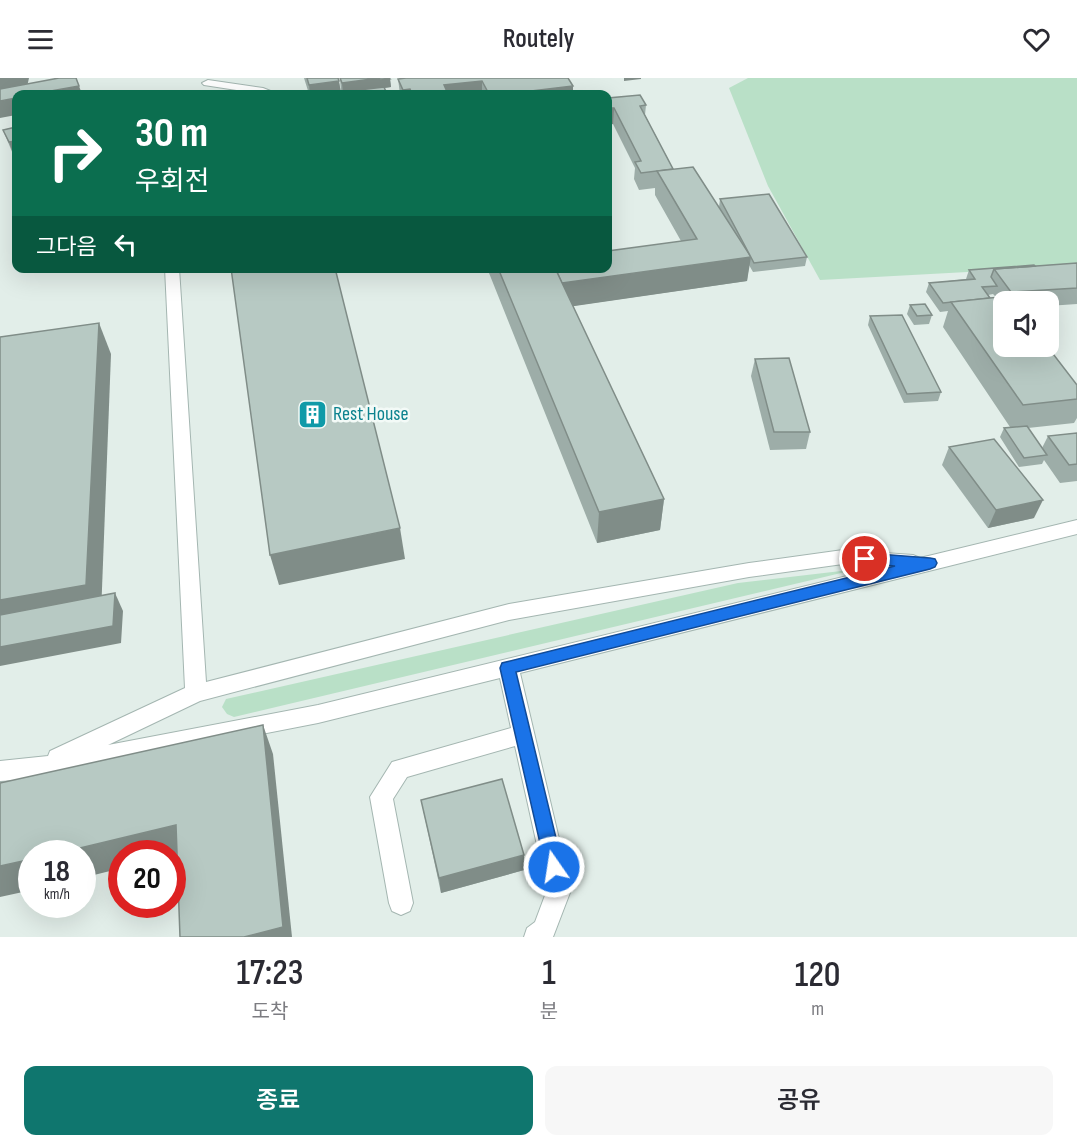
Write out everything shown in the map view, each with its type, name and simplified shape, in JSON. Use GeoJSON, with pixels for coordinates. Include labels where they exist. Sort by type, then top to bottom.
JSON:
{"type":"FeatureCollection","features":[{"type":"Feature","properties":{"kind":"lane"},"geometry":{"type":"LineString","coordinates":[[209,80],[258,90]]}},
{"type":"Feature","properties":{"kind":"lane"},"geometry":{"type":"LineString","coordinates":[[172,273],[196,693]]}},
{"type":"Feature","properties":{"kind":"lane"},"geometry":{"type":"LineString","coordinates":[[0,771],[33,769],[318,714],[1077,527]]}},
{"type":"Feature","properties":{"kind":"lane"},"geometry":{"type":"LineString","coordinates":[[33,769],[196,693],[509,612],[749,570],[843,557],[930,563]]}},
{"type":"Feature","properties":{"kind":"lane"},"geometry":{"type":"LineString","coordinates":[[508,668],[559,890],[544,930],[536,937]]}},
{"type":"Feature","properties":{"kind":"lane"},"geometry":{"type":"LineString","coordinates":[[401,903],[381,797],[400,769],[523,734]]}},
{"type":"Feature","properties":{"kind":"green space"},"geometry":{"type":"Polygon","coordinates":[[[748,78],[1077,78],[1077,266],[820,280],[768,186],[729,88],[748,78]]]}},
{"type":"Feature","properties":{"kind":"green space"},"geometry":{"type":"Polygon","coordinates":[[[858,569],[234,717],[227,714],[222,707],[226,699],[738,583],[858,569]]]}},
{"type":"Feature","properties":{"kind":"building"},"geometry":{"type":"Polygon","coordinates":[[[59,78],[76,78],[79,86],[56,90],[12,90],[12,99],[0,101],[0,89],[59,78]]]}},
{"type":"Feature","properties":{"kind":"building"},"geometry":{"type":"Polygon","coordinates":[[[307,78],[338,78],[339,81],[309,85],[307,78]]]}},
{"type":"Feature","properties":{"kind":"building"},"geometry":{"type":"Polygon","coordinates":[[[340,78],[379,78],[342,83],[340,78]]]}},
{"type":"Feature","properties":{"kind":"building"},"geometry":{"type":"Polygon","coordinates":[[[568,78],[573,86],[540,90],[487,90],[482,81],[444,85],[446,90],[403,90],[398,79],[568,78]]]}},
{"type":"Feature","properties":{"kind":"building"},"geometry":{"type":"Polygon","coordinates":[[[384,87],[385,90],[359,90],[384,87]]]}},
{"type":"Feature","properties":{"kind":"building"},"geometry":{"type":"Polygon","coordinates":[[[640,95],[646,105],[640,106],[673,169],[641,173],[635,162],[641,161],[612,108],[612,98],[640,95]]]}},
{"type":"Feature","properties":{"kind":"building"},"geometry":{"type":"Polygon","coordinates":[[[12,128],[12,142],[9,142],[3,130],[12,128]]]}},
{"type":"Feature","properties":{"kind":"building"},"geometry":{"type":"Polygon","coordinates":[[[693,167],[751,257],[562,283],[557,273],[612,273],[612,250],[697,239],[657,171],[693,167]]]}},
{"type":"Feature","properties":{"kind":"building"},"geometry":{"type":"Polygon","coordinates":[[[769,194],[807,257],[754,263],[720,199],[769,194]]]}},
{"type":"Feature","properties":{"kind":"building"},"geometry":{"type":"Polygon","coordinates":[[[1077,263],[1077,288],[1010,291],[994,269],[1077,263]]]}},
{"type":"Feature","properties":{"kind":"building"},"geometry":{"type":"Polygon","coordinates":[[[1034,265],[994,269],[991,277],[997,286],[982,287],[990,298],[943,303],[929,283],[975,279],[969,270],[1034,265]]]}},
{"type":"Feature","properties":{"kind":"building","name":"Rest House"},"geometry":{"type":"Polygon","coordinates":[[[232,273],[336,273],[400,528],[270,555],[232,273]]]}},
{"type":"Feature","properties":{"kind":"building"},"geometry":{"type":"Polygon","coordinates":[[[500,273],[557,273],[664,499],[599,512],[500,273]]]}},
{"type":"Feature","properties":{"kind":"building"},"geometry":{"type":"Polygon","coordinates":[[[993,298],[993,357],[1055,357],[1077,385],[1077,399],[1023,405],[951,302],[993,298]]]}},
{"type":"Feature","properties":{"kind":"building"},"geometry":{"type":"Polygon","coordinates":[[[925,304],[932,315],[917,316],[910,305],[925,304]]]}},
{"type":"Feature","properties":{"kind":"building"},"geometry":{"type":"Polygon","coordinates":[[[902,315],[941,392],[907,394],[870,316],[902,315]]]}},
{"type":"Feature","properties":{"kind":"building"},"geometry":{"type":"Polygon","coordinates":[[[99,323],[86,585],[0,600],[0,337],[99,323]]]}},
{"type":"Feature","properties":{"kind":"building"},"geometry":{"type":"Polygon","coordinates":[[[789,358],[810,432],[774,432],[755,359],[789,358]]]}},
{"type":"Feature","properties":{"kind":"building"},"geometry":{"type":"Polygon","coordinates":[[[1027,426],[1047,455],[1024,458],[1004,428],[1027,426]]]}},
{"type":"Feature","properties":{"kind":"building"},"geometry":{"type":"Polygon","coordinates":[[[1077,433],[1077,464],[1069,465],[1048,436],[1077,433]]]}},
{"type":"Feature","properties":{"kind":"building"},"geometry":{"type":"Polygon","coordinates":[[[994,439],[1043,500],[996,510],[949,447],[994,439]]]}},
{"type":"Feature","properties":{"kind":"building"},"geometry":{"type":"Polygon","coordinates":[[[115,593],[113,626],[0,647],[0,615],[115,593]]]}},
{"type":"Feature","properties":{"kind":"building"},"geometry":{"type":"Polygon","coordinates":[[[263,725],[283,927],[244,937],[180,937],[179,918],[186,918],[186,840],[177,840],[176,825],[96,844],[96,840],[18,840],[18,862],[0,866],[0,783],[263,725]]]}},
{"type":"Feature","properties":{"kind":"building"},"geometry":{"type":"Polygon","coordinates":[[[502,779],[524,855],[439,878],[421,800],[502,779]]]}},
{"type":"Feature","properties":{"kind":"place","name":"Rest House"},"geometry":{"type":"Point","coordinates":[312,414]}},
{"type":"Feature","properties":{"kind":"route"},"geometry":{"type":"LineString","coordinates":[[554,867],[508,668],[930,563],[865,559]]}}]}
